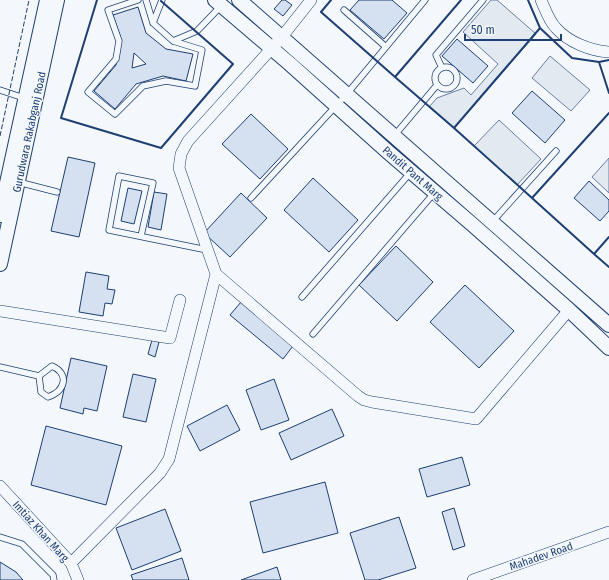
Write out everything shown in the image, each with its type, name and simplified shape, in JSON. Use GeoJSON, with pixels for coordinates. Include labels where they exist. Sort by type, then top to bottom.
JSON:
{"type":"FeatureCollection","features":[{"type":"Feature","properties":{"kind":"street","name":"Gurudwara Rakabganj Road"},"geometry":{"type":"LineString","coordinates":[[0,215],[47,0]]}},
{"type":"Feature","properties":{"kind":"street","name":"Gurudwara Rakabganj Road"},"geometry":{"type":"LineString","coordinates":[[0,264],[57,0]]}},
{"type":"Feature","properties":{"kind":"street","name":"Pandit Pant Marg"},"geometry":{"type":"LineString","coordinates":[[239,0],[609,325]]}},
{"type":"Feature","properties":{"kind":"street"},"geometry":{"type":"LineString","coordinates":[[311,0],[281,38],[188,141],[181,154],[179,168],[216,274],[364,400],[476,419],[569,310]]}},
{"type":"Feature","properties":{"kind":"street"},"geometry":{"type":"LineString","coordinates":[[541,0],[555,28],[575,43],[600,52],[609,52]]}},
{"type":"Feature","properties":{"kind":"street","name":"Pandit Pant Marg"},"geometry":{"type":"LineString","coordinates":[[218,3],[569,310],[609,348]]}},
{"type":"Feature","properties":{"kind":"street"},"geometry":{"type":"LineString","coordinates":[[71,563],[160,473],[170,459],[216,274]]}},
{"type":"Feature","properties":{"kind":"street"},"geometry":{"type":"LineString","coordinates":[[0,311],[170,338],[180,300]]}},
{"type":"Feature","properties":{"kind":"street","name":"Imtiaz Khan Marg"},"geometry":{"type":"LineString","coordinates":[[0,486],[71,563],[78,580]]}},
{"type":"Feature","properties":{"kind":"street","name":"Mahadev Road"},"geometry":{"type":"LineString","coordinates":[[473,580],[609,532]]}},
{"type":"Feature","properties":{"kind":"lane"},"geometry":{"type":"LineString","coordinates":[[138,0],[108,10],[119,41],[116,59],[88,92],[115,114],[143,86],[166,82],[195,86],[202,50],[173,41],[153,23],[146,0]]}},
{"type":"Feature","properties":{"kind":"lane"},"geometry":{"type":"LineString","coordinates":[[153,23],[162,0]]}},
{"type":"Feature","properties":{"kind":"lane"},"geometry":{"type":"LineString","coordinates":[[251,198],[346,95],[425,0]]}},
{"type":"Feature","properties":{"kind":"lane"},"geometry":{"type":"LineString","coordinates":[[442,68],[436,55],[483,0]]}},
{"type":"Feature","properties":{"kind":"lane"},"geometry":{"type":"LineString","coordinates":[[173,41],[196,31],[218,3]]}},
{"type":"Feature","properties":{"kind":"lane"},"geometry":{"type":"LineString","coordinates":[[344,10],[386,47]]}},
{"type":"Feature","properties":{"kind":"lane"},"geometry":{"type":"LineString","coordinates":[[448,67],[455,72],[457,78],[456,83],[452,88],[447,90],[442,89],[435,82],[436,74],[442,68],[448,67]]}},
{"type":"Feature","properties":{"kind":"lane"},"geometry":{"type":"LineString","coordinates":[[393,136],[437,85]]}},
{"type":"Feature","properties":{"kind":"lane"},"geometry":{"type":"LineString","coordinates":[[0,90],[25,99]]}},
{"type":"Feature","properties":{"kind":"lane"},"geometry":{"type":"LineString","coordinates":[[492,221],[556,151]]}},
{"type":"Feature","properties":{"kind":"lane"},"geometry":{"type":"LineString","coordinates":[[302,297],[412,172]]}},
{"type":"Feature","properties":{"kind":"lane"},"geometry":{"type":"LineString","coordinates":[[141,236],[153,183],[119,176],[109,230],[208,250]]}},
{"type":"Feature","properties":{"kind":"lane"},"geometry":{"type":"LineString","coordinates":[[18,182],[57,192]]}},
{"type":"Feature","properties":{"kind":"lane"},"geometry":{"type":"LineString","coordinates":[[313,334],[435,192]]}},
{"type":"Feature","properties":{"kind":"lane"},"geometry":{"type":"LineString","coordinates":[[52,366],[59,370],[63,376],[63,384],[58,392],[48,397],[41,392],[39,376],[52,366]]}},
{"type":"Feature","properties":{"kind":"lane"},"geometry":{"type":"LineString","coordinates":[[0,367],[39,376]]}},
{"type":"Feature","properties":{"kind":"lane"},"geometry":{"type":"LineString","coordinates":[[0,537],[22,544],[53,575],[54,580]]}},
{"type":"Feature","properties":{"kind":"shaded area"},"geometry":{"type":"Polygon","coordinates":[[[491,0],[497,0],[536,34],[454,128],[429,107],[437,98],[464,88],[471,95],[498,64],[463,32],[491,0]]]}},
{"type":"Feature","properties":{"kind":"shaded area"},"geometry":{"type":"Polygon","coordinates":[[[550,56],[590,90],[571,111],[532,78],[550,56]]]}},
{"type":"Feature","properties":{"kind":"shaded area"},"geometry":{"type":"Polygon","coordinates":[[[499,120],[541,159],[517,185],[474,146],[499,120]]]}},
{"type":"Feature","properties":{"kind":"shaded area"},"geometry":{"type":"Polygon","coordinates":[[[609,158],[609,193],[592,177],[609,158]]]}},
{"type":"Feature","properties":{"kind":"building"},"geometry":{"type":"Polygon","coordinates":[[[282,0],[285,0],[292,5],[283,16],[274,9],[282,0]]]}},
{"type":"Feature","properties":{"kind":"building"},"geometry":{"type":"Polygon","coordinates":[[[359,0],[392,0],[407,13],[384,39],[350,10],[359,0]]]}},
{"type":"Feature","properties":{"kind":"building"},"geometry":{"type":"Polygon","coordinates":[[[138,7],[146,33],[166,49],[193,54],[186,81],[163,76],[136,84],[115,109],[94,91],[116,65],[121,39],[113,15],[138,7]],[[134,53],[132,68],[146,64],[134,53]]]}},
{"type":"Feature","properties":{"kind":"building"},"geometry":{"type":"Polygon","coordinates":[[[457,39],[488,66],[473,83],[442,56],[457,39]]]}},
{"type":"Feature","properties":{"kind":"building"},"geometry":{"type":"Polygon","coordinates":[[[532,91],[565,120],[545,143],[512,113],[532,91]]]}},
{"type":"Feature","properties":{"kind":"building"},"geometry":{"type":"Polygon","coordinates":[[[251,114],[288,149],[260,179],[222,144],[251,114]]]}},
{"type":"Feature","properties":{"kind":"building"},"geometry":{"type":"Polygon","coordinates":[[[68,157],[95,163],[79,237],[51,231],[68,157]]]}},
{"type":"Feature","properties":{"kind":"building"},"geometry":{"type":"Polygon","coordinates":[[[313,178],[358,220],[329,252],[284,210],[313,178]]]}},
{"type":"Feature","properties":{"kind":"building"},"geometry":{"type":"Polygon","coordinates":[[[589,181],[609,200],[609,211],[600,221],[574,198],[589,181]]]}},
{"type":"Feature","properties":{"kind":"building"},"geometry":{"type":"Polygon","coordinates":[[[128,188],[142,191],[134,224],[121,221],[128,188]]]}},
{"type":"Feature","properties":{"kind":"building"},"geometry":{"type":"Polygon","coordinates":[[[154,192],[167,194],[161,230],[148,227],[154,192]]]}},
{"type":"Feature","properties":{"kind":"building"},"geometry":{"type":"Polygon","coordinates":[[[241,193],[267,218],[230,257],[204,233],[241,193]]]}},
{"type":"Feature","properties":{"kind":"building"},"geometry":{"type":"Polygon","coordinates":[[[396,246],[433,282],[397,321],[359,285],[396,246]]]}},
{"type":"Feature","properties":{"kind":"building"},"geometry":{"type":"Polygon","coordinates":[[[86,272],[109,276],[107,289],[115,290],[112,304],[105,303],[103,316],[79,312],[86,272]]]}},
{"type":"Feature","properties":{"kind":"building"},"geometry":{"type":"Polygon","coordinates":[[[465,285],[514,331],[479,368],[430,322],[465,285]]]}},
{"type":"Feature","properties":{"kind":"building"},"geometry":{"type":"Polygon","coordinates":[[[241,302],[293,346],[283,359],[230,315],[241,302]]]}},
{"type":"Feature","properties":{"kind":"building"},"geometry":{"type":"Polygon","coordinates":[[[152,340],[159,342],[155,357],[148,354],[152,340]]]}},
{"type":"Feature","properties":{"kind":"building"},"geometry":{"type":"Polygon","coordinates":[[[71,358],[107,366],[97,411],[84,408],[83,414],[60,408],[71,358]]]}},
{"type":"Feature","properties":{"kind":"building"},"geometry":{"type":"Polygon","coordinates":[[[133,374],[156,379],[146,422],[123,417],[133,374]]]}},
{"type":"Feature","properties":{"kind":"building"},"geometry":{"type":"Polygon","coordinates":[[[274,379],[289,420],[261,430],[246,390],[274,379]]]}},
{"type":"Feature","properties":{"kind":"building"},"geometry":{"type":"Polygon","coordinates":[[[227,405],[240,430],[200,451],[187,426],[227,405]]]}},
{"type":"Feature","properties":{"kind":"building"},"geometry":{"type":"Polygon","coordinates":[[[332,409],[344,436],[291,460],[279,433],[332,409]]]}},
{"type":"Feature","properties":{"kind":"building"},"geometry":{"type":"Polygon","coordinates":[[[46,426],[122,446],[106,505],[31,485],[46,426]]]}},
{"type":"Feature","properties":{"kind":"building"},"geometry":{"type":"Polygon","coordinates":[[[462,457],[470,485],[427,497],[419,469],[462,457]]]}},
{"type":"Feature","properties":{"kind":"building"},"geometry":{"type":"Polygon","coordinates":[[[325,482],[338,533],[263,553],[250,502],[325,482]]]}},
{"type":"Feature","properties":{"kind":"building"},"geometry":{"type":"Polygon","coordinates":[[[454,508],[465,546],[453,550],[442,512],[454,508]]]}},
{"type":"Feature","properties":{"kind":"building"},"geometry":{"type":"Polygon","coordinates":[[[165,509],[181,551],[132,570],[116,528],[165,509]]]}},
{"type":"Feature","properties":{"kind":"building"},"geometry":{"type":"Polygon","coordinates":[[[399,517],[416,568],[378,580],[365,580],[350,533],[399,517]]]}},
{"type":"Feature","properties":{"kind":"building"},"geometry":{"type":"Polygon","coordinates":[[[182,558],[189,580],[133,580],[131,575],[182,558]]]}},
{"type":"Feature","properties":{"kind":"building"},"geometry":{"type":"Polygon","coordinates":[[[0,562],[16,572],[23,580],[0,580],[0,562]]]}},
{"type":"Feature","properties":{"kind":"building"},"geometry":{"type":"Polygon","coordinates":[[[277,567],[281,580],[241,580],[277,567]]]}},
{"type":"Feature","properties":{"kind":"fence"},"geometry":{"type":"LineString","coordinates":[[0,136],[29,0]]}},
{"type":"Feature","properties":{"kind":"wall"},"geometry":{"type":"LineString","coordinates":[[97,0],[61,118],[161,148],[233,64],[161,1]]}},
{"type":"Feature","properties":{"kind":"wall"},"geometry":{"type":"LineString","coordinates":[[331,0],[321,12],[395,77],[461,0]]}},
{"type":"Feature","properties":{"kind":"wall"},"geometry":{"type":"LineString","coordinates":[[395,77],[454,128],[540,28],[528,0]]}},
{"type":"Feature","properties":{"kind":"wall"},"geometry":{"type":"LineString","coordinates":[[540,28],[572,58],[599,62],[609,93]]}},
{"type":"Feature","properties":{"kind":"wall"},"geometry":{"type":"LineString","coordinates":[[599,62],[609,60]]}},
{"type":"Feature","properties":{"kind":"wall"},"geometry":{"type":"LineString","coordinates":[[609,113],[532,198],[594,254],[609,237]]}},
{"type":"Feature","properties":{"kind":"wall"},"geometry":{"type":"LineString","coordinates":[[454,128],[532,198],[533,197]]}},
{"type":"Feature","properties":{"kind":"wall"},"geometry":{"type":"LineString","coordinates":[[595,253],[594,254],[609,267]]}}]}
